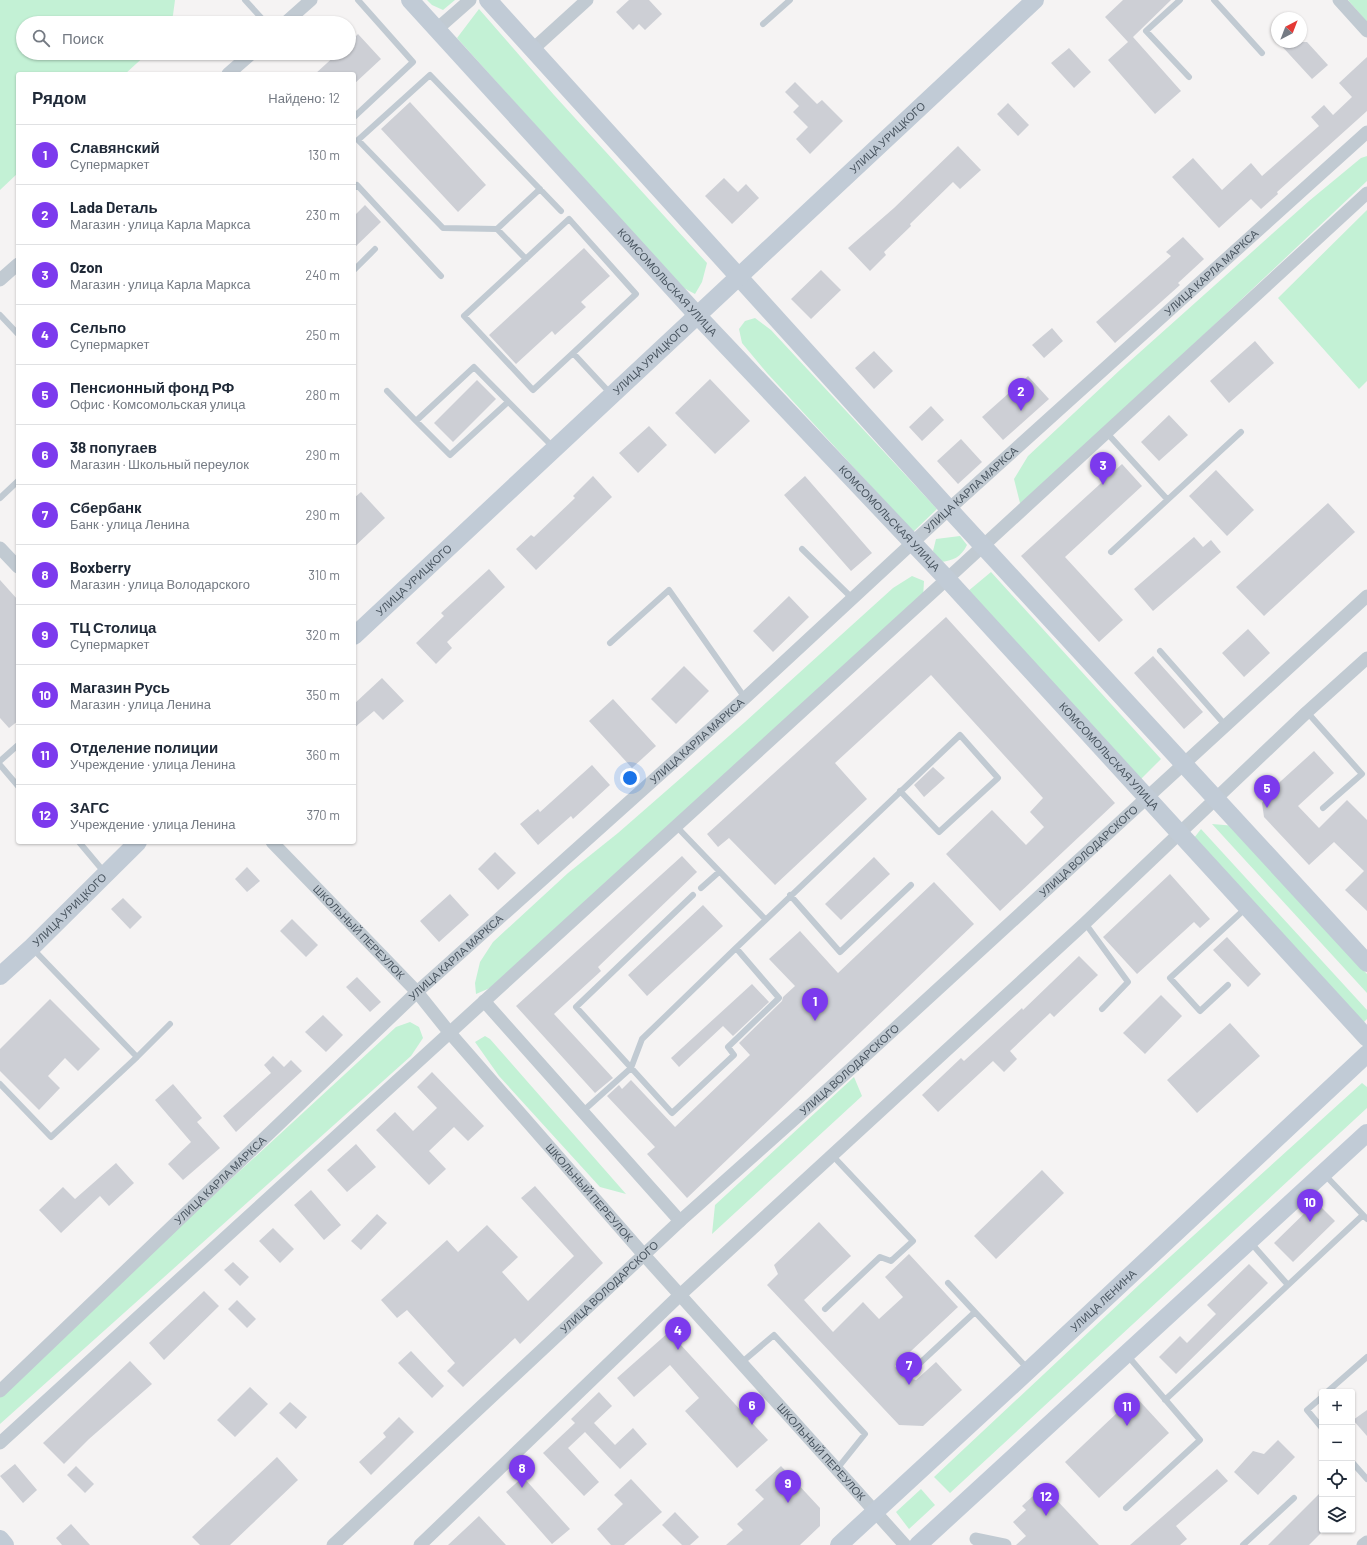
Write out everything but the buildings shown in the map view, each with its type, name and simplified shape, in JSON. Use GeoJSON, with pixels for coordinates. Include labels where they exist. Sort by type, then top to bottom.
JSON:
{"type":"FeatureCollection","features":[{"type":"Feature","properties":{"kind":"street"},"geometry":{"type":"LineString","coordinates":[[293,16],[311,0]]}},
{"type":"Feature","properties":{"kind":"street","name":"КОМСОМОЛЬСКАЯ УЛИЦА"},"geometry":{"type":"LineString","coordinates":[[410,0],[697,315],[912,542],[1148,797],[1367,1038]]}},
{"type":"Feature","properties":{"kind":"street"},"geometry":{"type":"LineString","coordinates":[[437,29],[470,0]]}},
{"type":"Feature","properties":{"kind":"street"},"geometry":{"type":"LineString","coordinates":[[488,0],[949,509],[1367,963]]}},
{"type":"Feature","properties":{"kind":"street"},"geometry":{"type":"LineString","coordinates":[[533,49],[587,0]]}},
{"type":"Feature","properties":{"kind":"street","name":"УЛИЦА УРИЦКОГО"},"geometry":{"type":"LineString","coordinates":[[356,634],[737,276],[1035,0]]}},
{"type":"Feature","properties":{"kind":"street"},"geometry":{"type":"LineString","coordinates":[[1339,0],[1367,31]]}},
{"type":"Feature","properties":{"kind":"street"},"geometry":{"type":"LineString","coordinates":[[230,72],[244,60]]}},
{"type":"Feature","properties":{"kind":"street","name":"УЛИЦА КАРЛА МАРКСА"},"geometry":{"type":"LineString","coordinates":[[0,1391],[417,992],[745,698],[912,542],[1367,132]]}},
{"type":"Feature","properties":{"kind":"street"},"geometry":{"type":"LineString","coordinates":[[0,1443],[449,1032],[947,580],[1367,193]]}},
{"type":"Feature","properties":{"kind":"street"},"geometry":{"type":"LineString","coordinates":[[0,280],[16,266]]}},
{"type":"Feature","properties":{"kind":"street"},"geometry":{"type":"LineString","coordinates":[[0,548],[16,565]]}},
{"type":"Feature","properties":{"kind":"street","name":"УЛИЦА ВОЛОДАРСКОГО"},"geometry":{"type":"LineString","coordinates":[[333,1545],[680,1221],[860,1061],[1367,596]]}},
{"type":"Feature","properties":{"kind":"street"},"geometry":{"type":"LineString","coordinates":[[420,1545],[680,1295],[1085,923],[1307,712],[1367,658]]}},
{"type":"Feature","properties":{"kind":"street","name":"УЛИЦА УРИЦКОГО"},"geometry":{"type":"LineString","coordinates":[[0,976],[32,947],[136,844]]}},
{"type":"Feature","properties":{"kind":"street","name":"ШКОЛЬНЫЙ ПЕРЕУЛОК"},"geometry":{"type":"LineString","coordinates":[[274,844],[417,992],[449,1032],[644,1255],[905,1545]]}},
{"type":"Feature","properties":{"kind":"street"},"geometry":{"type":"LineString","coordinates":[[484,1001],[680,1221]]}},
{"type":"Feature","properties":{"kind":"street","name":"УЛИЦА ЛЕНИНА"},"geometry":{"type":"LineString","coordinates":[[839,1545],[1029,1370],[1367,1054]]}},
{"type":"Feature","properties":{"kind":"street"},"geometry":{"type":"LineString","coordinates":[[918,1545],[1127,1355],[1367,1133]]}},
{"type":"Feature","properties":{"kind":"street"},"geometry":{"type":"LineString","coordinates":[[0,1539],[5,1545]]}},
{"type":"Feature","properties":{"kind":"street"},"geometry":{"type":"LineString","coordinates":[[976,1539],[1006,1545]]}},
{"type":"Feature","properties":{"kind":"street"},"geometry":{"type":"LineString","coordinates":[[1363,1545],[1367,1542]]}},
{"type":"Feature","properties":{"kind":"lane"},"geometry":{"type":"LineString","coordinates":[[245,0],[260,16]]}},
{"type":"Feature","properties":{"kind":"lane"},"geometry":{"type":"LineString","coordinates":[[356,115],[413,62],[358,0]]}},
{"type":"Feature","properties":{"kind":"lane"},"geometry":{"type":"LineString","coordinates":[[763,24],[790,0]]}},
{"type":"Feature","properties":{"kind":"lane"},"geometry":{"type":"LineString","coordinates":[[1180,0],[1146,31],[1189,77]]}},
{"type":"Feature","properties":{"kind":"lane"},"geometry":{"type":"LineString","coordinates":[[1214,0],[1262,53]]}},
{"type":"Feature","properties":{"kind":"lane"},"geometry":{"type":"LineString","coordinates":[[540,189],[497,228],[443,228],[358,140],[430,75],[540,189],[561,211]]}},
{"type":"Feature","properties":{"kind":"lane"},"geometry":{"type":"LineString","coordinates":[[356,186],[358,185],[441,276]]}},
{"type":"Feature","properties":{"kind":"lane"},"geometry":{"type":"LineString","coordinates":[[569,219],[636,294],[573,354],[533,390],[464,316],[569,219]]}},
{"type":"Feature","properties":{"kind":"lane"},"geometry":{"type":"LineString","coordinates":[[497,228],[526,259]]}},
{"type":"Feature","properties":{"kind":"lane"},"geometry":{"type":"LineString","coordinates":[[356,268],[375,249]]}},
{"type":"Feature","properties":{"kind":"lane"},"geometry":{"type":"LineString","coordinates":[[0,315],[16,332]]}},
{"type":"Feature","properties":{"kind":"lane"},"geometry":{"type":"LineString","coordinates":[[573,354],[612,395]]}},
{"type":"Feature","properties":{"kind":"lane"},"geometry":{"type":"LineString","coordinates":[[416,421],[474,367],[554,448]]}},
{"type":"Feature","properties":{"kind":"lane"},"geometry":{"type":"LineString","coordinates":[[386,391],[450,455],[508,402]]}},
{"type":"Feature","properties":{"kind":"lane"},"geometry":{"type":"LineString","coordinates":[[1106,432],[1167,499]]}},
{"type":"Feature","properties":{"kind":"lane"},"geometry":{"type":"LineString","coordinates":[[1111,552],[1241,432]]}},
{"type":"Feature","properties":{"kind":"lane"},"geometry":{"type":"LineString","coordinates":[[0,498],[16,483]]}},
{"type":"Feature","properties":{"kind":"lane"},"geometry":{"type":"LineString","coordinates":[[802,549],[852,598]]}},
{"type":"Feature","properties":{"kind":"lane"},"geometry":{"type":"LineString","coordinates":[[610,643],[669,590],[745,698]]}},
{"type":"Feature","properties":{"kind":"lane"},"geometry":{"type":"LineString","coordinates":[[1160,650],[1226,726]]}},
{"type":"Feature","properties":{"kind":"lane"},"geometry":{"type":"LineString","coordinates":[[1307,712],[1362,774],[1323,808]]}},
{"type":"Feature","properties":{"kind":"lane"},"geometry":{"type":"LineString","coordinates":[[582,1112],[631,1068],[642,1039],[765,919],[900,791],[960,735],[998,778],[939,832],[900,791]]}},
{"type":"Feature","properties":{"kind":"lane"},"geometry":{"type":"LineString","coordinates":[[0,761],[16,747]]}},
{"type":"Feature","properties":{"kind":"lane"},"geometry":{"type":"LineString","coordinates":[[0,765],[16,784]]}},
{"type":"Feature","properties":{"kind":"lane"},"geometry":{"type":"LineString","coordinates":[[676,826],[765,919]]}},
{"type":"Feature","properties":{"kind":"lane"},"geometry":{"type":"LineString","coordinates":[[81,844],[106,874]]}},
{"type":"Feature","properties":{"kind":"lane"},"geometry":{"type":"LineString","coordinates":[[701,888],[719,872]]}},
{"type":"Feature","properties":{"kind":"lane"},"geometry":{"type":"LineString","coordinates":[[790,896],[840,952],[911,885]]}},
{"type":"Feature","properties":{"kind":"lane"},"geometry":{"type":"LineString","coordinates":[[693,895],[576,1007],[672,1113],[734,1055],[728,1047],[779,998],[736,948]]}},
{"type":"Feature","properties":{"kind":"lane"},"geometry":{"type":"LineString","coordinates":[[1228,985],[1200,1011],[1170,978],[1247,907]]}},
{"type":"Feature","properties":{"kind":"lane"},"geometry":{"type":"LineString","coordinates":[[1085,923],[1128,982],[1102,1009]]}},
{"type":"Feature","properties":{"kind":"lane"},"geometry":{"type":"LineString","coordinates":[[32,947],[137,1056]]}},
{"type":"Feature","properties":{"kind":"lane"},"geometry":{"type":"LineString","coordinates":[[0,1084],[51,1137],[170,1024]]}},
{"type":"Feature","properties":{"kind":"lane"},"geometry":{"type":"LineString","coordinates":[[825,1309],[880,1257],[891,1261],[913,1241],[832,1154]]}},
{"type":"Feature","properties":{"kind":"lane"},"geometry":{"type":"LineString","coordinates":[[1165,1400],[1288,1285],[1365,1217],[1323,1173]]}},
{"type":"Feature","properties":{"kind":"lane"},"geometry":{"type":"LineString","coordinates":[[1249,1242],[1288,1285]]}},
{"type":"Feature","properties":{"kind":"lane"},"geometry":{"type":"LineString","coordinates":[[948,1284],[1029,1370]]}},
{"type":"Feature","properties":{"kind":"lane"},"geometry":{"type":"LineString","coordinates":[[920,1363],[975,1312]]}},
{"type":"Feature","properties":{"kind":"lane"},"geometry":{"type":"LineString","coordinates":[[741,1363],[774,1335],[865,1434],[837,1469]]}},
{"type":"Feature","properties":{"kind":"lane"},"geometry":{"type":"LineString","coordinates":[[1126,1508],[1200,1440],[1127,1355]]}},
{"type":"Feature","properties":{"kind":"lane"},"geometry":{"type":"LineString","coordinates":[[1330,1389],[1367,1357]]}},
{"type":"Feature","properties":{"kind":"lane"},"geometry":{"type":"LineString","coordinates":[[1319,1400],[1307,1410],[1319,1424]]}},
{"type":"Feature","properties":{"kind":"lane"},"geometry":{"type":"LineString","coordinates":[[1355,1465],[1367,1479]]}},
{"type":"Feature","properties":{"kind":"lane"},"geometry":{"type":"LineString","coordinates":[[1243,1545],[1294,1498]]}},
{"type":"Feature","properties":{"kind":"green space"},"geometry":{"type":"Polygon","coordinates":[[[0,0],[175,0],[173,16],[16,16],[16,60],[140,60],[127,72],[16,72],[16,175],[0,190],[0,0]]]}},
{"type":"Feature","properties":{"kind":"green space"},"geometry":{"type":"Polygon","coordinates":[[[427,0],[455,0],[443,10],[432,5],[427,0]]]}},
{"type":"Feature","properties":{"kind":"green space"},"geometry":{"type":"Polygon","coordinates":[[[1348,0],[1367,0],[1367,22],[1348,0]]]}},
{"type":"Feature","properties":{"kind":"green space"},"geometry":{"type":"Polygon","coordinates":[[[479,9],[554,95],[707,263],[702,282],[695,294],[680,286],[457,38],[479,9]]]}},
{"type":"Feature","properties":{"kind":"green space"},"geometry":{"type":"Polygon","coordinates":[[[1367,156],[1367,181],[1021,507],[1014,479],[1028,456],[1120,370],[1309,201],[1361,158],[1367,156]]]}},
{"type":"Feature","properties":{"kind":"green space"},"geometry":{"type":"Polygon","coordinates":[[[1367,210],[1367,381],[1359,389],[1278,298],[1367,210]]]}},
{"type":"Feature","properties":{"kind":"green space"},"geometry":{"type":"Polygon","coordinates":[[[755,318],[771,330],[937,509],[913,532],[767,373],[742,343],[739,329],[745,321],[755,318]]]}},
{"type":"Feature","properties":{"kind":"green space"},"geometry":{"type":"Polygon","coordinates":[[[960,536],[967,545],[962,553],[949,561],[940,562],[933,551],[936,539],[960,536]]]}},
{"type":"Feature","properties":{"kind":"green space"},"geometry":{"type":"Polygon","coordinates":[[[991,572],[1161,759],[1141,779],[967,592],[991,572]]]}},
{"type":"Feature","properties":{"kind":"green space"},"geometry":{"type":"Polygon","coordinates":[[[912,576],[924,581],[923,598],[490,988],[476,994],[475,983],[480,962],[493,942],[568,873],[618,833],[745,722],[893,588],[912,576]]]}},
{"type":"Feature","properties":{"kind":"green space"},"geometry":{"type":"Polygon","coordinates":[[[1212,824],[1236,826],[1367,974],[1367,993],[1212,824]]]}},
{"type":"Feature","properties":{"kind":"green space"},"geometry":{"type":"Polygon","coordinates":[[[1201,829],[1367,1010],[1367,1019],[1363,1023],[1194,838],[1201,829]]]}},
{"type":"Feature","properties":{"kind":"green space"},"geometry":{"type":"Polygon","coordinates":[[[410,1022],[419,1027],[423,1038],[411,1056],[0,1424],[0,1392],[396,1027],[410,1022]]]}},
{"type":"Feature","properties":{"kind":"green space"},"geometry":{"type":"Polygon","coordinates":[[[485,1036],[490,1039],[626,1194],[600,1187],[499,1076],[475,1042],[485,1036]]]}},
{"type":"Feature","properties":{"kind":"green space"},"geometry":{"type":"Polygon","coordinates":[[[854,1077],[862,1096],[712,1234],[715,1205],[854,1077]]]}},
{"type":"Feature","properties":{"kind":"green space"},"geometry":{"type":"Polygon","coordinates":[[[1362,1083],[1367,1087],[1367,1108],[950,1493],[934,1477],[1140,1284],[1362,1083]]]}},
{"type":"Feature","properties":{"kind":"green space"},"geometry":{"type":"Polygon","coordinates":[[[921,1489],[935,1505],[909,1529],[896,1512],[921,1489]]]}},
{"type":"Feature","properties":{"kind":"place","name":"Lada Dеталь"},"geometry":{"type":"Point","coordinates":[1021,411]}},
{"type":"Feature","properties":{"kind":"place","name":"Ozon"},"geometry":{"type":"Point","coordinates":[1103,485]}},
{"type":"Feature","properties":{"kind":"place","name":"Пенсионный фонд РФ"},"geometry":{"type":"Point","coordinates":[1267,808]}},
{"type":"Feature","properties":{"kind":"place","name":"Славянский"},"geometry":{"type":"Point","coordinates":[815,1021]}},
{"type":"Feature","properties":{"kind":"place","name":"Магазин Русь"},"geometry":{"type":"Point","coordinates":[1310,1222]}},
{"type":"Feature","properties":{"kind":"place","name":"Сельпо"},"geometry":{"type":"Point","coordinates":[678,1350]}},
{"type":"Feature","properties":{"kind":"place","name":"Сбербанк"},"geometry":{"type":"Point","coordinates":[909,1385]}},
{"type":"Feature","properties":{"kind":"place","name":"38 попугаев"},"geometry":{"type":"Point","coordinates":[752,1425]}},
{"type":"Feature","properties":{"kind":"place","name":"Отделение полиции"},"geometry":{"type":"Point","coordinates":[1127,1426]}},
{"type":"Feature","properties":{"kind":"place","name":"Boxberry"},"geometry":{"type":"Point","coordinates":[522,1488]}},
{"type":"Feature","properties":{"kind":"place","name":"ТЦ Столица"},"geometry":{"type":"Point","coordinates":[788,1503]}},
{"type":"Feature","properties":{"kind":"place","name":"ЗАГС"},"geometry":{"type":"Point","coordinates":[1046,1516]}}]}
